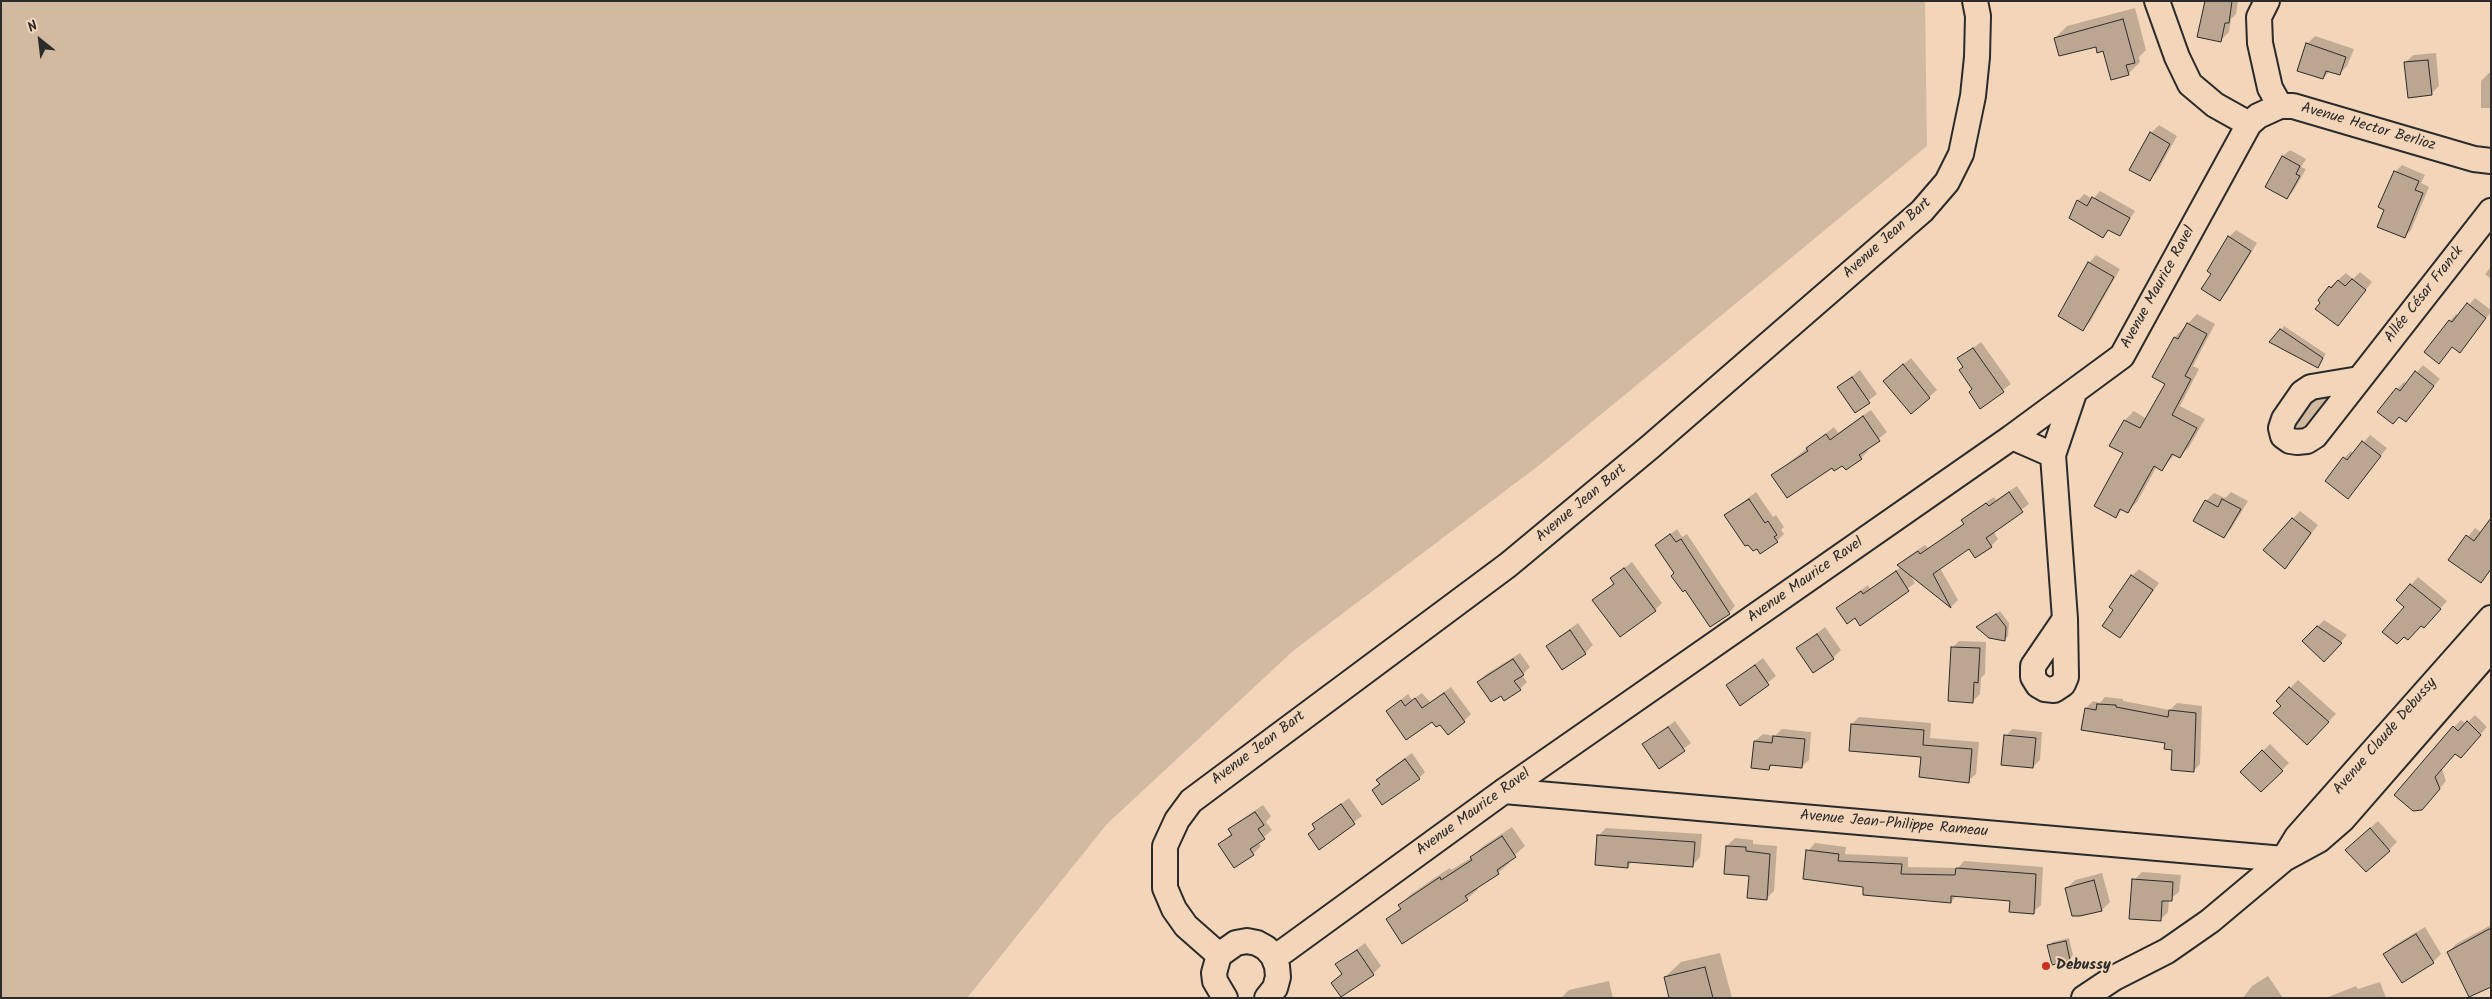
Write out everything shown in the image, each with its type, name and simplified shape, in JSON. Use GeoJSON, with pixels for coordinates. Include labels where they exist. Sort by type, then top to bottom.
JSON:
{"type":"FeatureCollection","features":[{"type":"Feature","properties":{"kind":"street","name":"Avenue Jean Bart"},"geometry":{"type":"LineString","coordinates":[[1219,955],[1186,926],[1174,909],[1165,888],[1165,846],[1177,820],[1191,801],[1508,565],[1650,447],[1922,211],[1947,182],[1961,154],[1973,96],[1977,57],[1978,16],[1975,1]]}},
{"type":"Feature","properties":{"kind":"street"},"geometry":{"type":"LineString","coordinates":[[2157,1],[2177,57],[2190,84],[2215,105],[2249,124]]}},
{"type":"Feature","properties":{"kind":"street"},"geometry":{"type":"LineString","coordinates":[[2267,1],[2259,17],[2260,43],[2270,88],[2280,106]]}},
{"type":"Feature","properties":{"kind":"street","name":"Avenue Hector Berlioz"},"geometry":{"type":"LineString","coordinates":[[2249,124],[2258,116],[2280,106],[2293,106],[2474,159],[2491,161]]}},
{"type":"Feature","properties":{"kind":"street","name":"Avenue Maurice Ravel"},"geometry":{"type":"LineString","coordinates":[[1273,956],[1284,951],[1504,791],[2012,437],[2122,356],[2249,124]]}},
{"type":"Feature","properties":{"kind":"street","name":"Allée César Franck"},"geometry":{"type":"LineString","coordinates":[[2359,379],[2491,211]]}},
{"type":"Feature","properties":{"kind":"street"},"geometry":{"type":"LineString","coordinates":[[2065,619],[2053,455],[2074,393]]}},
{"type":"Feature","properties":{"kind":"street"},"geometry":{"type":"LineString","coordinates":[[2012,437],[2053,455]]}},
{"type":"Feature","properties":{"kind":"street","name":"Avenue Claude Debussy"},"geometry":{"type":"LineString","coordinates":[[2284,859],[2297,837],[2491,618]]}},
{"type":"Feature","properties":{"kind":"street","name":"Avenue Claude Debussy"},"geometry":{"type":"LineString","coordinates":[[2084,998],[2114,978],[2167,951],[2210,922],[2284,859],[2320,840],[2342,820],[2491,649]]}},
{"type":"Feature","properties":{"kind":"street","name":"Avenue Jean-Philippe Rameau"},"geometry":{"type":"LineString","coordinates":[[1504,791],[2284,859]]}},
{"type":"Feature","properties":{"kind":"street"},"geometry":{"type":"LineString","coordinates":[[1225,998],[1215,982],[1214,973],[1219,955],[1236,943],[1246,941],[1262,946],[1273,956],[1278,966],[1275,988],[1267,998]]}},
{"type":"Feature","properties":{"kind":"shaded area"},"geometry":{"type":"Polygon","coordinates":[[[1,1],[1925,1],[1927,146],[1542,463],[1293,651],[1107,824],[967,998],[1,998],[1,1]]]}},
{"type":"Feature","properties":{"kind":"shaded area"},"geometry":{"type":"Polygon","coordinates":[[[2325,395],[2329,402],[2306,433],[2292,429],[2304,401],[2325,395]]]}},
{"type":"Feature","properties":{"kind":"building"},"geometry":{"type":"Polygon","coordinates":[[[2205,1],[2232,1],[2229,23],[2225,23],[2221,42],[2197,37],[2205,1]]]}},
{"type":"Feature","properties":{"kind":"building"},"geometry":{"type":"Polygon","coordinates":[[[2123,19],[2135,63],[2126,65],[2129,75],[2111,80],[2103,51],[2097,53],[2096,47],[2059,56],[2054,38],[2123,19]]]}},
{"type":"Feature","properties":{"kind":"building"},"geometry":{"type":"Polygon","coordinates":[[[2306,43],[2346,57],[2340,75],[2326,71],[2323,79],[2297,71],[2306,43]]]}},
{"type":"Feature","properties":{"kind":"building"},"geometry":{"type":"Polygon","coordinates":[[[2428,60],[2432,95],[2408,98],[2404,62],[2428,60]]]}},
{"type":"Feature","properties":{"kind":"building"},"geometry":{"type":"Polygon","coordinates":[[[2150,132],[2170,144],[2150,181],[2129,170],[2150,132]]]}},
{"type":"Feature","properties":{"kind":"building"},"geometry":{"type":"Polygon","coordinates":[[[2282,156],[2300,166],[2296,174],[2300,176],[2287,199],[2265,187],[2282,156]]]}},
{"type":"Feature","properties":{"kind":"building"},"geometry":{"type":"Polygon","coordinates":[[[2394,171],[2419,181],[2415,190],[2423,193],[2405,238],[2377,227],[2384,210],[2378,207],[2394,171]]]}},
{"type":"Feature","properties":{"kind":"building"},"geometry":{"type":"Polygon","coordinates":[[[2092,197],[2130,218],[2120,236],[2108,230],[2103,238],[2069,218],[2077,200],[2087,206],[2092,197]]]}},
{"type":"Feature","properties":{"kind":"building"},"geometry":{"type":"Polygon","coordinates":[[[2228,236],[2251,251],[2220,301],[2201,289],[2211,274],[2207,271],[2228,236]]]}},
{"type":"Feature","properties":{"kind":"building"},"geometry":{"type":"Polygon","coordinates":[[[2088,262],[2114,277],[2083,331],[2058,316],[2088,262]]]}},
{"type":"Feature","properties":{"kind":"building"},"geometry":{"type":"Polygon","coordinates":[[[2352,279],[2366,290],[2338,326],[2315,309],[2320,303],[2318,300],[2329,286],[2331,288],[2338,280],[2345,286],[2352,279]]]}},
{"type":"Feature","properties":{"kind":"building"},"geometry":{"type":"Polygon","coordinates":[[[2467,303],[2486,318],[2460,353],[2452,347],[2439,364],[2424,352],[2449,320],[2452,322],[2467,303]]]}},
{"type":"Feature","properties":{"kind":"building"},"geometry":{"type":"Polygon","coordinates":[[[2187,323],[2207,334],[2185,376],[2191,379],[2172,415],[2197,428],[2180,458],[2172,454],[2162,471],[2154,466],[2128,513],[2120,509],[2116,518],[2094,506],[2123,453],[2109,446],[2124,420],[2140,428],[2165,384],[2152,377],[2174,337],[2178,339],[2187,323]]]}},
{"type":"Feature","properties":{"kind":"building"},"geometry":{"type":"Polygon","coordinates":[[[2280,329],[2323,358],[2318,368],[2269,342],[2280,329]]]}},
{"type":"Feature","properties":{"kind":"building"},"geometry":{"type":"Polygon","coordinates":[[[1973,348],[2004,392],[1980,409],[1969,392],[1972,389],[1959,370],[1963,367],[1957,358],[1973,348]]]}},
{"type":"Feature","properties":{"kind":"building"},"geometry":{"type":"Polygon","coordinates":[[[1903,364],[1930,398],[1911,414],[1883,381],[1903,364]]]}},
{"type":"Feature","properties":{"kind":"building"},"geometry":{"type":"Polygon","coordinates":[[[2415,371],[2434,386],[2406,422],[2399,417],[2393,424],[2377,412],[2396,388],[2400,391],[2415,371]]]}},
{"type":"Feature","properties":{"kind":"building"},"geometry":{"type":"Polygon","coordinates":[[[1852,377],[1870,403],[1855,413],[1837,387],[1852,377]]]}},
{"type":"Feature","properties":{"kind":"building"},"geometry":{"type":"Polygon","coordinates":[[[1863,416],[1880,441],[1859,455],[1862,459],[1846,470],[1842,466],[1834,471],[1832,468],[1787,498],[1771,475],[1808,451],[1806,448],[1826,434],[1830,440],[1863,416]]]}},
{"type":"Feature","properties":{"kind":"building"},"geometry":{"type":"Polygon","coordinates":[[[2362,441],[2381,456],[2348,499],[2325,481],[2343,457],[2347,460],[2362,441]]]}},
{"type":"Feature","properties":{"kind":"building"},"geometry":{"type":"Polygon","coordinates":[[[2009,492],[2023,512],[1986,538],[1992,547],[1975,558],[1969,549],[1933,574],[1951,608],[1897,565],[1918,551],[1920,554],[1964,524],[1961,520],[1986,503],[1989,506],[2009,492]]]}},
{"type":"Feature","properties":{"kind":"building"},"geometry":{"type":"Polygon","coordinates":[[[1749,499],[1765,523],[1768,521],[1777,535],[1774,537],[1778,542],[1760,554],[1757,549],[1753,551],[1748,545],[1745,546],[1724,515],[1749,499]]]}},
{"type":"Feature","properties":{"kind":"building"},"geometry":{"type":"Polygon","coordinates":[[[2222,499],[2241,509],[2224,538],[2193,521],[2205,500],[2218,507],[2222,499]]]}},
{"type":"Feature","properties":{"kind":"building"},"geometry":{"type":"Polygon","coordinates":[[[2292,518],[2311,533],[2285,569],[2263,550],[2292,518]]]}},
{"type":"Feature","properties":{"kind":"building"},"geometry":{"type":"Polygon","coordinates":[[[2491,518],[2491,569],[2481,583],[2448,560],[2466,535],[2474,541],[2491,518]]]}},
{"type":"Feature","properties":{"kind":"building"},"geometry":{"type":"Polygon","coordinates":[[[1670,534],[1676,542],[1681,539],[1730,614],[1710,627],[1685,590],[1683,592],[1671,576],[1674,573],[1655,545],[1670,534]]]}},
{"type":"Feature","properties":{"kind":"building"},"geometry":{"type":"Polygon","coordinates":[[[1624,568],[1656,611],[1620,637],[1592,600],[1614,584],[1610,578],[1624,568]]]}},
{"type":"Feature","properties":{"kind":"building"},"geometry":{"type":"Polygon","coordinates":[[[1896,571],[1909,591],[1860,626],[1855,618],[1847,624],[1836,608],[1861,591],[1863,594],[1896,571]]]}},
{"type":"Feature","properties":{"kind":"building"},"geometry":{"type":"Polygon","coordinates":[[[2131,575],[2153,590],[2120,638],[2102,626],[2113,610],[2109,607],[2131,575]]]}},
{"type":"Feature","properties":{"kind":"building"},"geometry":{"type":"Polygon","coordinates":[[[2410,584],[2441,609],[2424,628],[2421,626],[2408,640],[2404,637],[2397,644],[2382,632],[2404,607],[2396,600],[2410,584]]]}},
{"type":"Feature","properties":{"kind":"building"},"geometry":{"type":"Polygon","coordinates":[[[1996,614],[2006,627],[2005,641],[1989,638],[1976,627],[1996,614]]]}},
{"type":"Feature","properties":{"kind":"building"},"geometry":{"type":"Polygon","coordinates":[[[2317,626],[2342,643],[2324,662],[2302,641],[2317,626]]]}},
{"type":"Feature","properties":{"kind":"building"},"geometry":{"type":"Polygon","coordinates":[[[1570,630],[1586,654],[1562,670],[1546,646],[1570,630]]]}},
{"type":"Feature","properties":{"kind":"building"},"geometry":{"type":"Polygon","coordinates":[[[1817,634],[1834,659],[1813,673],[1796,648],[1817,634]]]}},
{"type":"Feature","properties":{"kind":"building"},"geometry":{"type":"Polygon","coordinates":[[[1951,647],[1980,648],[1978,683],[1974,682],[1973,703],[1948,701],[1951,647]]]}},
{"type":"Feature","properties":{"kind":"building"},"geometry":{"type":"Polygon","coordinates":[[[1513,659],[1524,675],[1514,681],[1521,690],[1504,701],[1501,696],[1491,702],[1477,682],[1513,659]]]}},
{"type":"Feature","properties":{"kind":"building"},"geometry":{"type":"Polygon","coordinates":[[[1755,665],[1769,685],[1740,706],[1726,685],[1755,665]]]}},
{"type":"Feature","properties":{"kind":"building"},"geometry":{"type":"Polygon","coordinates":[[[2289,687],[2329,722],[2307,745],[2273,713],[2281,706],[2276,701],[2289,687]]]}},
{"type":"Feature","properties":{"kind":"building"},"geometry":{"type":"Polygon","coordinates":[[[1444,693],[1465,722],[1448,735],[1440,725],[1436,727],[1432,722],[1406,740],[1386,711],[1401,700],[1405,706],[1415,698],[1422,708],[1444,693]]]}},
{"type":"Feature","properties":{"kind":"building"},"geometry":{"type":"Polygon","coordinates":[[[2097,704],[2116,705],[2116,707],[2168,717],[2169,710],[2196,713],[2194,772],[2171,770],[2172,750],[2164,749],[2165,743],[2081,730],[2085,708],[2096,710],[2097,704]]]}},
{"type":"Feature","properties":{"kind":"building"},"geometry":{"type":"Polygon","coordinates":[[[2467,721],[2481,735],[2461,758],[2455,754],[2435,777],[2440,789],[2422,810],[2413,811],[2394,795],[2453,726],[2458,731],[2467,721]]]}},
{"type":"Feature","properties":{"kind":"building"},"geometry":{"type":"Polygon","coordinates":[[[1851,724],[1924,730],[1923,745],[1972,749],[1969,783],[1919,777],[1921,757],[1849,751],[1851,724]]]}},
{"type":"Feature","properties":{"kind":"building"},"geometry":{"type":"Polygon","coordinates":[[[1668,727],[1685,751],[1659,769],[1642,744],[1668,727]]]}},
{"type":"Feature","properties":{"kind":"building"},"geometry":{"type":"Polygon","coordinates":[[[2004,735],[2036,738],[2033,768],[2001,765],[2004,735]]]}},
{"type":"Feature","properties":{"kind":"building"},"geometry":{"type":"Polygon","coordinates":[[[1773,736],[1805,739],[1802,768],[1770,765],[1769,770],[1751,768],[1754,741],[1772,743],[1773,736]]]}},
{"type":"Feature","properties":{"kind":"building"},"geometry":{"type":"Polygon","coordinates":[[[2262,750],[2283,771],[2261,792],[2240,772],[2262,750]]]}},
{"type":"Feature","properties":{"kind":"building"},"geometry":{"type":"Polygon","coordinates":[[[1405,759],[1420,779],[1382,805],[1372,790],[1380,784],[1376,780],[1405,759]]]}},
{"type":"Feature","properties":{"kind":"building"},"geometry":{"type":"Polygon","coordinates":[[[1341,804],[1355,824],[1319,850],[1308,834],[1315,829],[1312,824],[1341,804]]]}},
{"type":"Feature","properties":{"kind":"building"},"geometry":{"type":"Polygon","coordinates":[[[1255,812],[1264,825],[1258,829],[1265,839],[1250,849],[1254,855],[1234,868],[1218,844],[1232,835],[1228,829],[1255,812]]]}},
{"type":"Feature","properties":{"kind":"building"},"geometry":{"type":"Polygon","coordinates":[[[2370,828],[2390,851],[2366,872],[2345,850],[2370,828]]]}},
{"type":"Feature","properties":{"kind":"building"},"geometry":{"type":"Polygon","coordinates":[[[1597,835],[1695,842],[1693,867],[1628,862],[1628,868],[1595,865],[1597,835]]]}},
{"type":"Feature","properties":{"kind":"building"},"geometry":{"type":"Polygon","coordinates":[[[1502,836],[1516,857],[1497,870],[1499,874],[1465,896],[1468,900],[1402,944],[1386,919],[1401,909],[1398,905],[1440,877],[1441,880],[1472,860],[1470,857],[1502,836]]]}},
{"type":"Feature","properties":{"kind":"building"},"geometry":{"type":"Polygon","coordinates":[[[1726,846],[1746,847],[1746,851],[1770,854],[1767,900],[1747,898],[1749,876],[1724,874],[1726,846]]]}},
{"type":"Feature","properties":{"kind":"building"},"geometry":{"type":"Polygon","coordinates":[[[1806,850],[1839,854],[1838,861],[1902,864],[1901,874],[1955,875],[1956,868],[2036,874],[2034,914],[2009,912],[2010,901],[1951,896],[1951,903],[1863,895],[1863,887],[1803,879],[1806,850]]]}},
{"type":"Feature","properties":{"kind":"building"},"geometry":{"type":"Polygon","coordinates":[[[2132,879],[2173,882],[2172,901],[2162,901],[2161,921],[2129,919],[2132,879]]]}},
{"type":"Feature","properties":{"kind":"building"},"geometry":{"type":"Polygon","coordinates":[[[2094,880],[2102,911],[2072,916],[2065,888],[2094,880]]]}},
{"type":"Feature","properties":{"kind":"building"},"geometry":{"type":"Polygon","coordinates":[[[2491,928],[2491,987],[2469,997],[2447,952],[2491,928]]]}},
{"type":"Feature","properties":{"kind":"building"},"geometry":{"type":"Polygon","coordinates":[[[2416,934],[2434,963],[2402,983],[2383,954],[2416,934]]]}},
{"type":"Feature","properties":{"kind":"building"},"geometry":{"type":"Polygon","coordinates":[[[2066,941],[2070,960],[2052,965],[2047,945],[2066,941]]]}},
{"type":"Feature","properties":{"kind":"building"},"geometry":{"type":"Polygon","coordinates":[[[1357,950],[1374,975],[1341,997],[1331,983],[1342,974],[1335,964],[1357,950]]]}},
{"type":"Feature","properties":{"kind":"building"},"geometry":{"type":"Polygon","coordinates":[[[1705,967],[1713,998],[1669,998],[1664,977],[1705,967]]]}},
{"type":"Feature","properties":{"kind":"place","name":"Debussy"},"geometry":{"type":"Point","coordinates":[2046,966]}}]}
